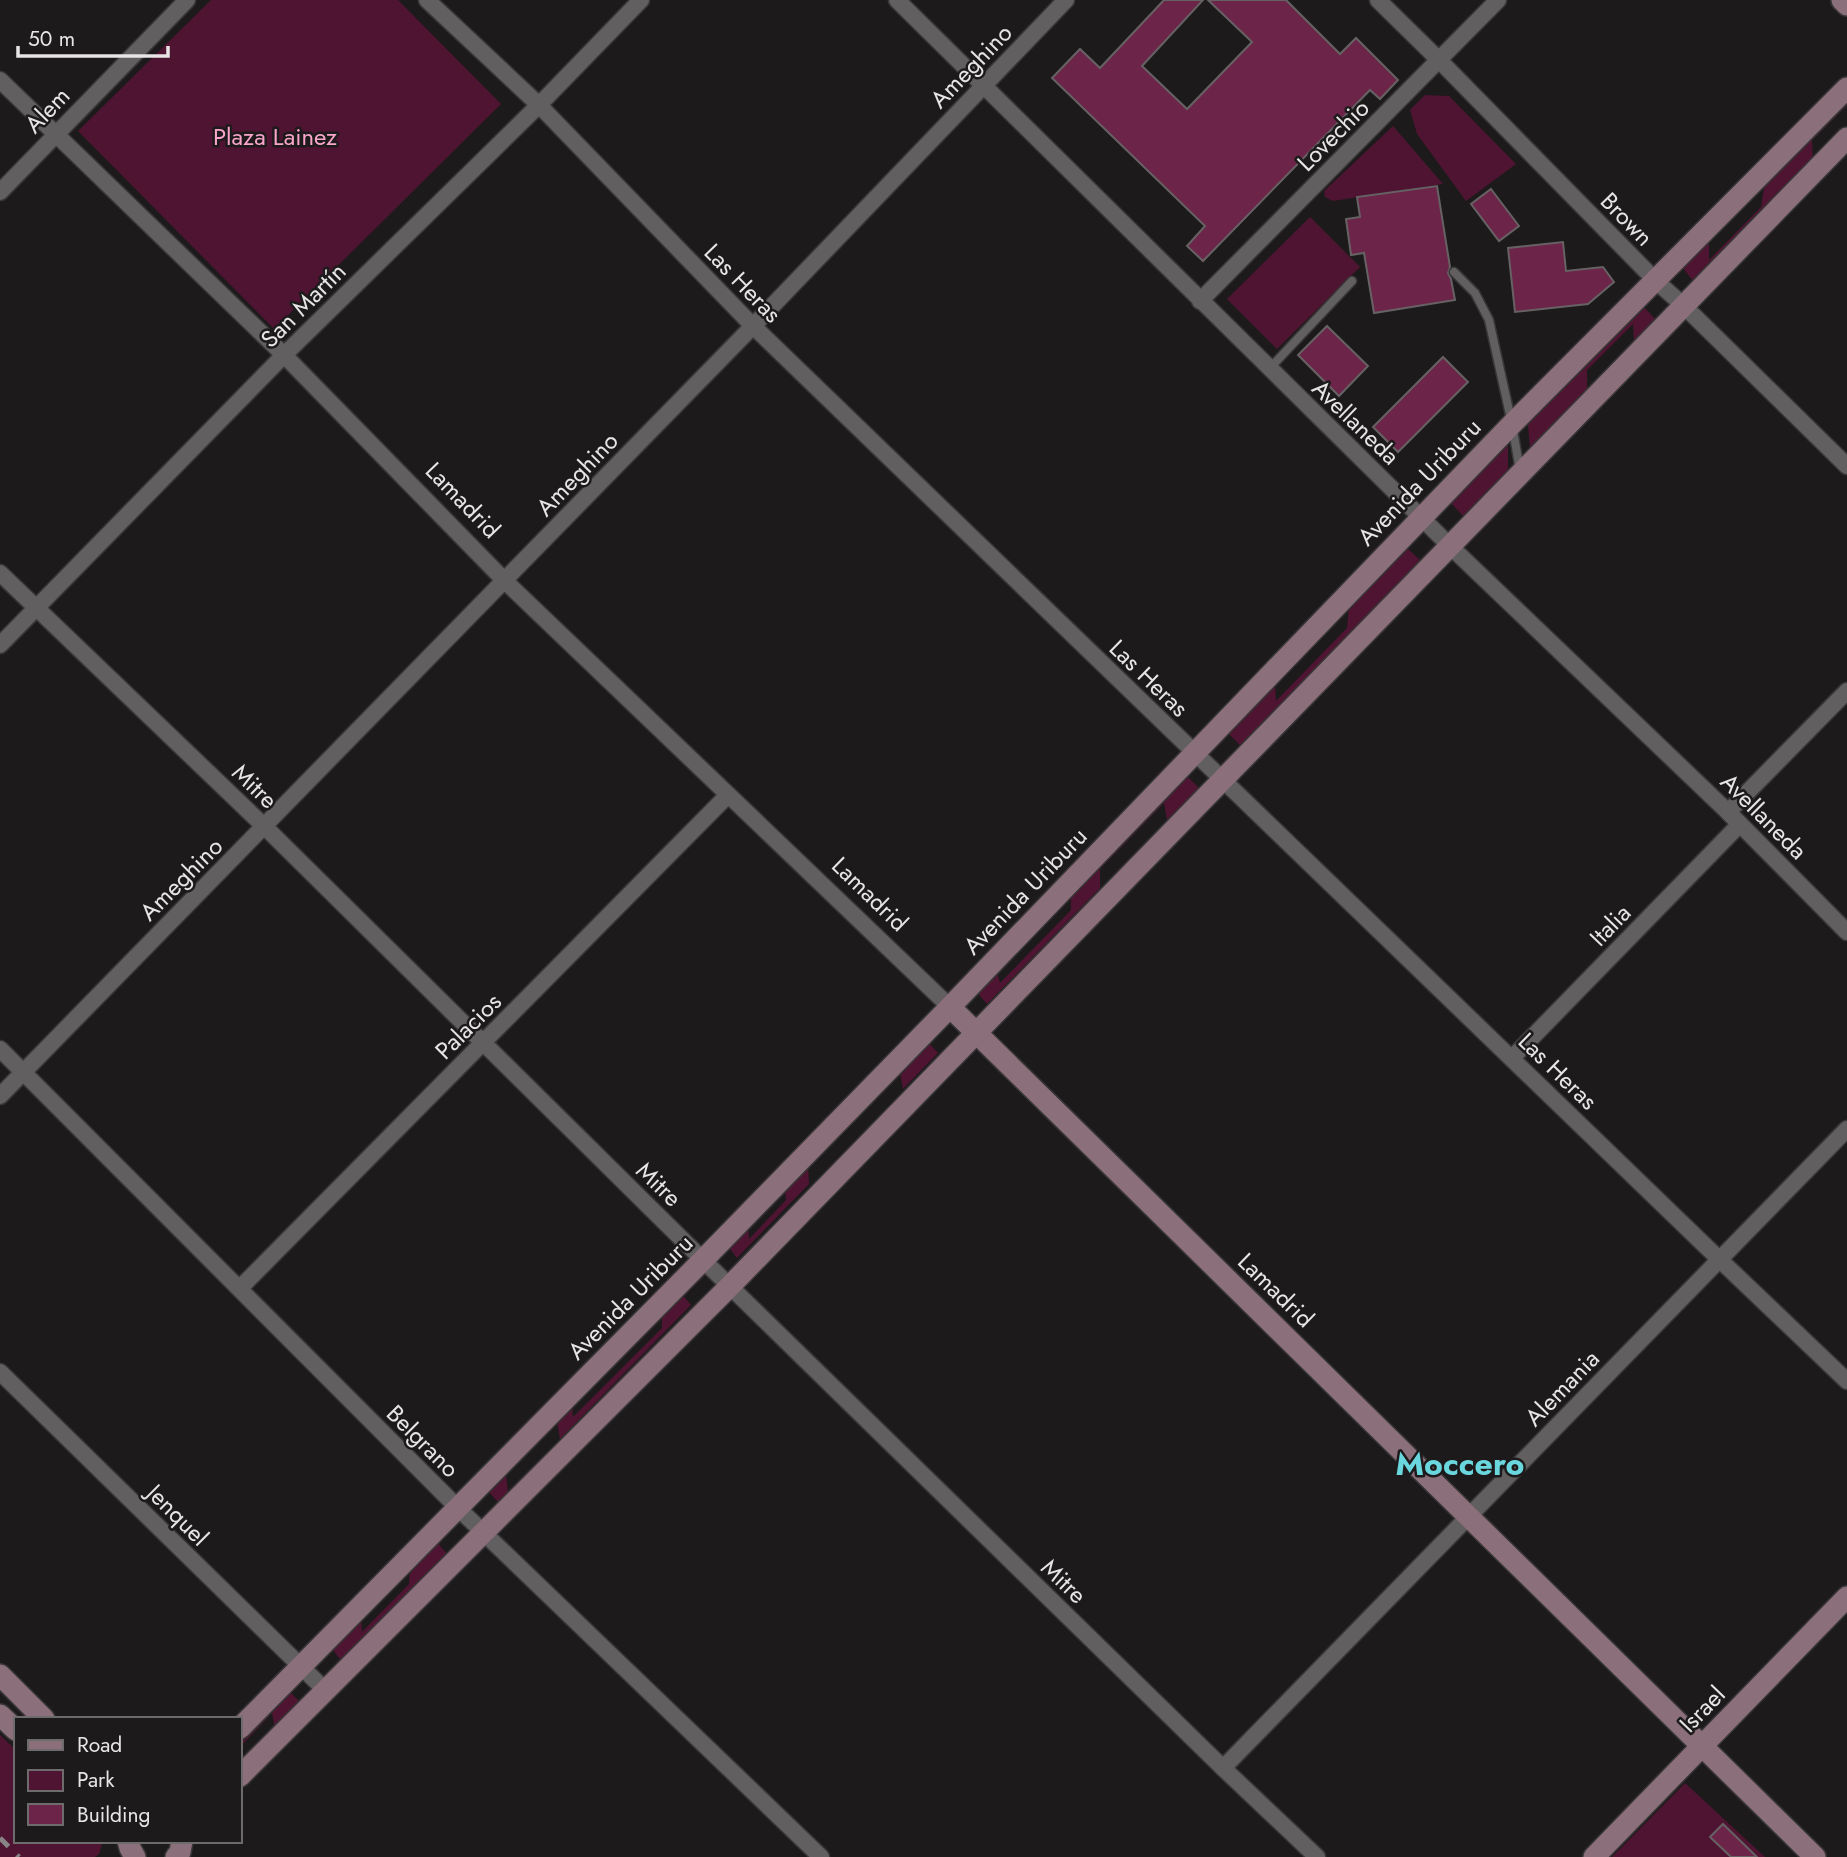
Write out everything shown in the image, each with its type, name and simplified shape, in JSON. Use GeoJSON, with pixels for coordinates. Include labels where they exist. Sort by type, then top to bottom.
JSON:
{"type":"FeatureCollection","features":[{"type":"Feature","properties":{"kind":"main road"},"geometry":{"type":"LineString","coordinates":[[1842,0],[1847,5]]}},
{"type":"Feature","properties":{"kind":"main road","name":"Avenida Uriburu"},"geometry":{"type":"LineString","coordinates":[[242,1726],[950,1007],[1512,424],[1847,88]]}},
{"type":"Feature","properties":{"kind":"main road"},"geometry":{"type":"LineString","coordinates":[[242,1774],[730,1286],[1847,138]]}},
{"type":"Feature","properties":{"kind":"main road","name":"Lamadrid"},"geometry":{"type":"LineString","coordinates":[[950,1007],[1815,1857]]}},
{"type":"Feature","properties":{"kind":"main road","name":"Israel"},"geometry":{"type":"LineString","coordinates":[[1594,1857],[1847,1597]]}},
{"type":"Feature","properties":{"kind":"main road"},"geometry":{"type":"LineString","coordinates":[[0,1675],[42,1717]]}},
{"type":"Feature","properties":{"kind":"main road"},"geometry":{"type":"LineString","coordinates":[[0,1715],[14,1728]]}},
{"type":"Feature","properties":{"kind":"street","name":"Alem"},"geometry":{"type":"LineString","coordinates":[[0,192],[187,0]]}},
{"type":"Feature","properties":{"kind":"street","name":"Las Heras"},"geometry":{"type":"LineString","coordinates":[[427,0],[539,105],[753,326],[1847,1381]]}},
{"type":"Feature","properties":{"kind":"street","name":"San Martín"},"geometry":{"type":"LineString","coordinates":[[0,645],[284,355],[539,105],[641,0]]}},
{"type":"Feature","properties":{"kind":"street","name":"Avellaneda"},"geometry":{"type":"LineString","coordinates":[[897,0],[1450,546],[1728,811],[1847,932]]}},
{"type":"Feature","properties":{"kind":"street","name":"Ameghino"},"geometry":{"type":"LineString","coordinates":[[0,1096],[505,581],[1066,0]]}},
{"type":"Feature","properties":{"kind":"street","name":"Brown"},"geometry":{"type":"LineString","coordinates":[[1378,0],[1656,281],[1685,306],[1847,466]]}},
{"type":"Feature","properties":{"kind":"street","name":"Lovechio"},"geometry":{"type":"LineString","coordinates":[[1200,301],[1498,0]]}},
{"type":"Feature","properties":{"kind":"street","name":"Lamadrid"},"geometry":{"type":"LineString","coordinates":[[0,80],[284,355],[505,581],[950,1007]]}},
{"type":"Feature","properties":{"kind":"street","name":"Mitre"},"geometry":{"type":"LineString","coordinates":[[0,573],[265,827],[482,1044],[1317,1857]]}},
{"type":"Feature","properties":{"kind":"street"},"geometry":{"type":"LineString","coordinates":[[1728,811],[1847,691]]}},
{"type":"Feature","properties":{"kind":"street","name":"Palacios"},"geometry":{"type":"LineString","coordinates":[[240,1288],[728,795]]}},
{"type":"Feature","properties":{"kind":"street","name":"Italia"},"geometry":{"type":"LineString","coordinates":[[1512,1058],[1740,824]]}},
{"type":"Feature","properties":{"kind":"street","name":"Belgrano"},"geometry":{"type":"LineString","coordinates":[[0,1049],[484,1533],[821,1857]]}},
{"type":"Feature","properties":{"kind":"street","name":"Alemania"},"geometry":{"type":"LineString","coordinates":[[1223,1768],[1847,1129]]}},
{"type":"Feature","properties":{"kind":"street","name":"Jenquel"},"geometry":{"type":"LineString","coordinates":[[0,1372],[325,1690]]}},
{"type":"Feature","properties":{"kind":"lane"},"geometry":{"type":"LineString","coordinates":[[1454,272],[1475,293],[1489,320],[1521,474]]}},
{"type":"Feature","properties":{"kind":"lane"},"geometry":{"type":"LineString","coordinates":[[1269,369],[1352,281]]}},
{"type":"Feature","properties":{"kind":"green space","name":"Plaza Lainez"},"geometry":{"type":"Polygon","coordinates":[[[211,0],[398,0],[501,104],[274,329],[78,131],[211,0]]]}},
{"type":"Feature","properties":{"kind":"green space"},"geometry":{"type":"Polygon","coordinates":[[[1425,95],[1449,96],[1516,164],[1466,201],[1417,134],[1410,110],[1425,95]]]}},
{"type":"Feature","properties":{"kind":"green space"},"geometry":{"type":"Polygon","coordinates":[[[1847,98],[1847,105],[1812,140],[1813,162],[1694,282],[1682,267],[1709,239],[1709,260],[1761,207],[1765,182],[1847,98]]]}},
{"type":"Feature","properties":{"kind":"green space"},"geometry":{"type":"Polygon","coordinates":[[[1393,126],[1443,184],[1333,201],[1325,197],[1324,191],[1393,126]]]}},
{"type":"Feature","properties":{"kind":"green space"},"geometry":{"type":"Polygon","coordinates":[[[1310,217],[1360,267],[1277,349],[1227,299],[1310,217]]]}},
{"type":"Feature","properties":{"kind":"green space"},"geometry":{"type":"Polygon","coordinates":[[[1643,306],[1657,321],[1634,343],[1633,324],[1587,370],[1587,392],[1530,450],[1528,424],[1643,306]]]}},
{"type":"Feature","properties":{"kind":"green space"},"geometry":{"type":"Polygon","coordinates":[[[1508,445],[1508,473],[1464,517],[1451,503],[1508,445]]]}},
{"type":"Feature","properties":{"kind":"green space"},"geometry":{"type":"Polygon","coordinates":[[[1407,548],[1421,561],[1240,745],[1227,732],[1275,683],[1276,701],[1347,628],[1349,607],[1407,548]]]}},
{"type":"Feature","properties":{"kind":"green space"},"geometry":{"type":"Polygon","coordinates":[[[1185,774],[1199,788],[1167,820],[1164,803],[1100,869],[1100,888],[987,1004],[975,990],[996,968],[1000,983],[1071,910],[1071,892],[1185,774]]]}},
{"type":"Feature","properties":{"kind":"green space"},"geometry":{"type":"Polygon","coordinates":[[[926,1040],[938,1053],[903,1089],[900,1073],[808,1165],[809,1184],[737,1258],[726,1244],[748,1222],[749,1239],[786,1200],[784,1184],[926,1040]]]}},
{"type":"Feature","properties":{"kind":"green space"},"geometry":{"type":"Polygon","coordinates":[[[680,1292],[691,1305],[560,1439],[557,1422],[506,1474],[508,1492],[498,1502],[486,1489],[572,1402],[573,1417],[662,1328],[662,1309],[680,1292]]]}},
{"type":"Feature","properties":{"kind":"green space"},"geometry":{"type":"Polygon","coordinates":[[[436,1541],[447,1554],[342,1661],[331,1648],[361,1617],[362,1632],[409,1584],[410,1567],[436,1541]]]}},
{"type":"Feature","properties":{"kind":"green space"},"geometry":{"type":"Polygon","coordinates":[[[289,1691],[301,1703],[275,1729],[272,1713],[242,1745],[242,1739],[289,1691]]]}},
{"type":"Feature","properties":{"kind":"green space"},"geometry":{"type":"Polygon","coordinates":[[[0,1735],[14,1748],[14,1843],[102,1844],[95,1857],[0,1857],[0,1735]]]}},
{"type":"Feature","properties":{"kind":"green space"},"geometry":{"type":"Polygon","coordinates":[[[1685,1783],[1765,1857],[1612,1857],[1685,1783]]]}},
{"type":"Feature","properties":{"kind":"building"},"geometry":{"type":"Polygon","coordinates":[[[1164,0],[1203,0],[1142,66],[1187,109],[1252,42],[1208,0],[1286,0],[1340,54],[1356,38],[1398,80],[1380,99],[1370,90],[1203,261],[1187,246],[1205,226],[1052,78],[1080,49],[1100,68],[1164,0]]]}},
{"type":"Feature","properties":{"kind":"building"},"geometry":{"type":"Polygon","coordinates":[[[1437,186],[1450,267],[1448,273],[1455,300],[1374,313],[1364,253],[1351,255],[1346,219],[1360,217],[1357,197],[1437,186]]]}},
{"type":"Feature","properties":{"kind":"building"},"geometry":{"type":"Polygon","coordinates":[[[1491,189],[1519,226],[1499,241],[1471,204],[1491,189]]]}},
{"type":"Feature","properties":{"kind":"building"},"geometry":{"type":"Polygon","coordinates":[[[1563,242],[1566,271],[1603,267],[1614,282],[1588,304],[1515,312],[1508,248],[1563,242]]]}},
{"type":"Feature","properties":{"kind":"building"},"geometry":{"type":"Polygon","coordinates":[[[1327,326],[1368,366],[1339,396],[1298,355],[1327,326]]]}},
{"type":"Feature","properties":{"kind":"building"},"geometry":{"type":"Polygon","coordinates":[[[1443,357],[1468,382],[1398,452],[1373,427],[1443,357]]]}},
{"type":"Feature","properties":{"kind":"building"},"geometry":{"type":"Polygon","coordinates":[[[1723,1824],[1757,1857],[1731,1857],[1710,1837],[1723,1824]]]}},
{"type":"Feature","properties":{"kind":"railway"},"geometry":{"type":"LineString","coordinates":[[0,1838],[19,1857]]}},
{"type":"Feature","properties":{"kind":"district","name":"Moccero"},"geometry":{"type":"Point","coordinates":[1460,1464]}}]}
